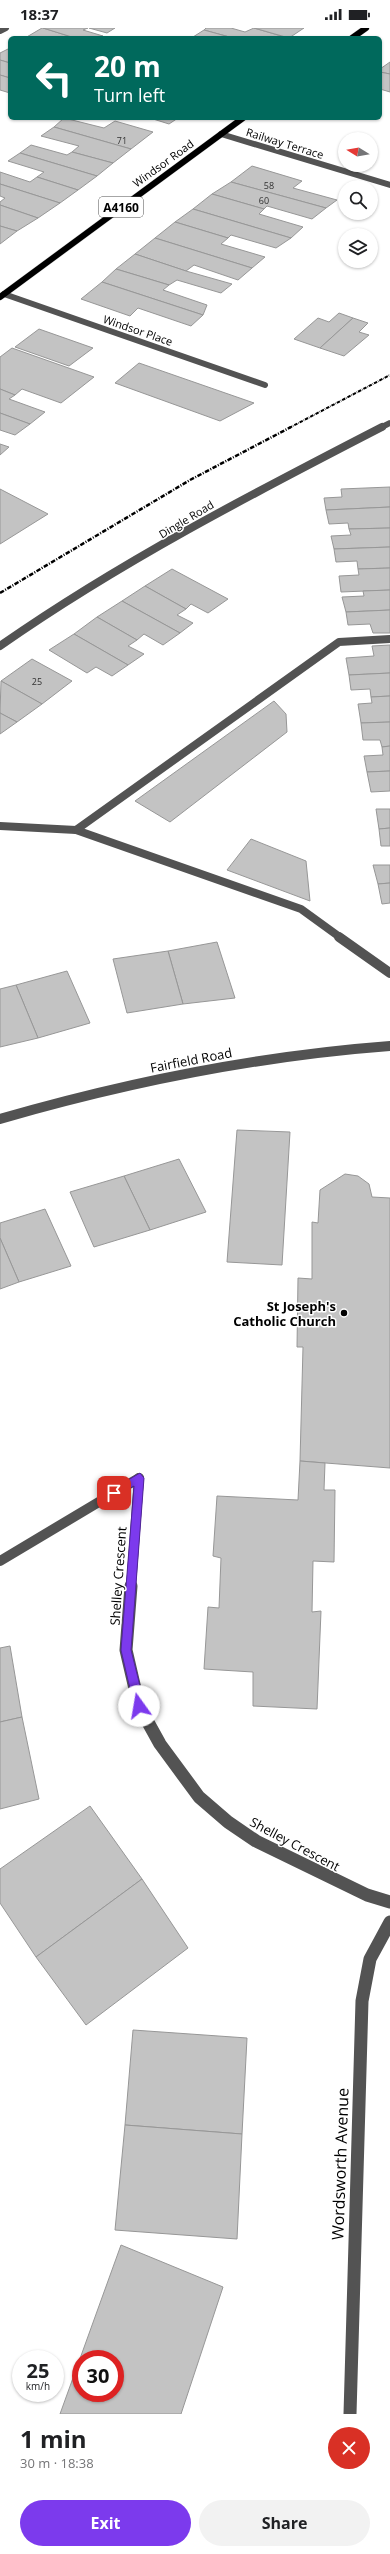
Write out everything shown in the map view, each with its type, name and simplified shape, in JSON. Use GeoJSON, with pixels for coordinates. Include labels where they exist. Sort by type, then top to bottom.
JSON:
{"type":"FeatureCollection","features":[{"type":"Feature","properties":{"kind":"main road"},"geometry":{"type":"LineString","coordinates":[[355,36],[366,28]]}},
{"type":"Feature","properties":{"kind":"main road","name":"Windsor Road"},"geometry":{"type":"LineString","coordinates":[[2,295],[240,120]]}},
{"type":"Feature","properties":{"kind":"street"},"geometry":{"type":"LineString","coordinates":[[0,31],[6,28]]}},
{"type":"Feature","properties":{"kind":"street","name":"Railway Terrace"},"geometry":{"type":"LineString","coordinates":[[221,134],[390,185]]}},
{"type":"Feature","properties":{"kind":"street","name":"Windsor Place"},"geometry":{"type":"LineString","coordinates":[[2,295],[265,385]]}},
{"type":"Feature","properties":{"kind":"street","name":"Dingle Road"},"geometry":{"type":"LineString","coordinates":[[0,646],[30,625],[218,512],[390,423]]}},
{"type":"Feature","properties":{"kind":"street"},"geometry":{"type":"LineString","coordinates":[[76,830],[339,642],[390,639]]}},
{"type":"Feature","properties":{"kind":"street"},"geometry":{"type":"LineString","coordinates":[[0,826],[76,830],[302,909],[390,973]]}},
{"type":"Feature","properties":{"kind":"street","name":"Fairfield Road"},"geometry":{"type":"LineString","coordinates":[[0,1119],[75,1096],[214,1068],[341,1049],[390,1046]]}},
{"type":"Feature","properties":{"kind":"street","name":"Shelley Crescent"},"geometry":{"type":"LineString","coordinates":[[0,1561],[140,1478],[126,1650],[139,1706],[160,1744],[199,1797],[228,1822],[256,1841],[366,1895],[390,1902]]}},
{"type":"Feature","properties":{"kind":"street","name":"Wordsworth Avenue"},"geometry":{"type":"LineString","coordinates":[[350,2414],[362,2001],[365,1971],[373,1947],[390,1922]]}},
{"type":"Feature","properties":{"kind":"building"},"geometry":{"type":"Polygon","coordinates":[[[43,28],[69,36],[28,36],[43,28]]]}},
{"type":"Feature","properties":{"kind":"building"},"geometry":{"type":"Polygon","coordinates":[[[43,28],[88,28],[83,30],[103,36],[69,36],[43,28]]]}},
{"type":"Feature","properties":{"kind":"building"},"geometry":{"type":"Polygon","coordinates":[[[89,28],[115,28],[107,33],[89,28]]]}},
{"type":"Feature","properties":{"kind":"building"},"geometry":{"type":"Polygon","coordinates":[[[206,28],[231,28],[245,32],[254,28],[281,36],[226,36],[204,30],[206,28]]]}},
{"type":"Feature","properties":{"kind":"building"},"geometry":{"type":"Polygon","coordinates":[[[254,28],[304,28],[292,36],[282,36],[254,28]]]}},
{"type":"Feature","properties":{"kind":"building"},"geometry":{"type":"Polygon","coordinates":[[[204,30],[226,36],[195,36],[204,30]]]}},
{"type":"Feature","properties":{"kind":"building"},"geometry":{"type":"Polygon","coordinates":[[[8,49],[8,62],[0,60],[0,53],[8,49]]]}},
{"type":"Feature","properties":{"kind":"building"},"geometry":{"type":"Polygon","coordinates":[[[0,60],[8,62],[8,77],[0,75],[0,60]]]}},
{"type":"Feature","properties":{"kind":"building"},"geometry":{"type":"Polygon","coordinates":[[[390,62],[390,74],[382,72],[382,68],[390,62]]]}},
{"type":"Feature","properties":{"kind":"building"},"geometry":{"type":"Polygon","coordinates":[[[382,72],[390,74],[390,92],[382,90],[382,72]]]}},
{"type":"Feature","properties":{"kind":"building"},"geometry":{"type":"Polygon","coordinates":[[[0,75],[8,77],[8,92],[0,90],[0,75]]]}},
{"type":"Feature","properties":{"kind":"building"},"geometry":{"type":"Polygon","coordinates":[[[62,120],[72,120],[104,128],[115,121],[153,132],[131,149],[54,127],[62,120]]]}},
{"type":"Feature","properties":{"kind":"building"},"geometry":{"type":"Polygon","coordinates":[[[156,120],[175,120],[169,124],[156,120]]]}},
{"type":"Feature","properties":{"kind":"building"},"geometry":{"type":"Polygon","coordinates":[[[54,127],[131,149],[113,163],[72,152],[79,146],[41,136],[54,127]]]}},
{"type":"Feature","properties":{"kind":"building"},"geometry":{"type":"Polygon","coordinates":[[[31,145],[67,155],[72,152],[113,163],[97,176],[20,153],[31,145]]]}},
{"type":"Feature","properties":{"kind":"building"},"geometry":{"type":"Polygon","coordinates":[[[20,153],[97,176],[78,190],[37,177],[44,172],[8,161],[20,153]]]}},
{"type":"Feature","properties":{"kind":"building"},"geometry":{"type":"Polygon","coordinates":[[[252,166],[302,181],[293,188],[337,200],[326,208],[231,182],[252,166]]]}},
{"type":"Feature","properties":{"kind":"building"},"geometry":{"type":"Polygon","coordinates":[[[0,172],[30,182],[37,177],[78,190],[60,203],[0,184],[0,172]]]}},
{"type":"Feature","properties":{"kind":"building"},"geometry":{"type":"Polygon","coordinates":[[[231,182],[326,208],[312,219],[267,206],[264,209],[212,194],[231,182]]]}},
{"type":"Feature","properties":{"kind":"building"},"geometry":{"type":"Polygon","coordinates":[[[0,184],[60,203],[38,218],[0,205],[0,202],[5,198],[0,196],[0,184]]]}},
{"type":"Feature","properties":{"kind":"building"},"geometry":{"type":"Polygon","coordinates":[[[212,194],[264,209],[259,214],[303,227],[291,238],[193,209],[212,194]]]}},
{"type":"Feature","properties":{"kind":"building"},"geometry":{"type":"Polygon","coordinates":[[[0,205],[38,218],[17,231],[0,226],[0,205]]]}},
{"type":"Feature","properties":{"kind":"building"},"geometry":{"type":"Polygon","coordinates":[[[193,209],[291,238],[276,248],[231,235],[228,238],[175,222],[193,209]]]}},
{"type":"Feature","properties":{"kind":"building"},"geometry":{"type":"Polygon","coordinates":[[[175,222],[228,238],[221,244],[265,257],[252,268],[155,238],[175,222]]]}},
{"type":"Feature","properties":{"kind":"building"},"geometry":{"type":"Polygon","coordinates":[[[0,226],[17,231],[0,244],[0,226]]]}},
{"type":"Feature","properties":{"kind":"building"},"geometry":{"type":"Polygon","coordinates":[[[155,238],[252,268],[238,280],[194,265],[186,271],[135,254],[155,238]]]}},
{"type":"Feature","properties":{"kind":"building"},"geometry":{"type":"Polygon","coordinates":[[[135,254],[232,284],[221,293],[177,280],[169,285],[116,269],[135,254]]]}},
{"type":"Feature","properties":{"kind":"building"},"geometry":{"type":"Polygon","coordinates":[[[116,269],[169,285],[163,290],[207,305],[203,315],[102,282],[116,269]]]}},
{"type":"Feature","properties":{"kind":"building"},"geometry":{"type":"Polygon","coordinates":[[[102,282],[203,315],[191,326],[138,308],[130,316],[81,299],[102,282]]]}},
{"type":"Feature","properties":{"kind":"building"},"geometry":{"type":"Polygon","coordinates":[[[339,313],[353,318],[320,348],[294,339],[318,318],[329,322],[339,313]]]}},
{"type":"Feature","properties":{"kind":"building"},"geometry":{"type":"Polygon","coordinates":[[[353,318],[368,323],[359,332],[369,335],[344,356],[320,348],[353,318]]]}},
{"type":"Feature","properties":{"kind":"building"},"geometry":{"type":"Polygon","coordinates":[[[39,329],[93,348],[69,366],[15,347],[39,329]]]}},
{"type":"Feature","properties":{"kind":"building"},"geometry":{"type":"Polygon","coordinates":[[[12,348],[94,377],[61,403],[22,389],[15,395],[0,389],[0,357],[12,348]]]}},
{"type":"Feature","properties":{"kind":"building"},"geometry":{"type":"Polygon","coordinates":[[[139,363],[254,403],[220,421],[115,383],[139,363]]]}},
{"type":"Feature","properties":{"kind":"building"},"geometry":{"type":"Polygon","coordinates":[[[0,389],[15,395],[9,399],[45,412],[30,424],[0,413],[0,389]]]}},
{"type":"Feature","properties":{"kind":"building"},"geometry":{"type":"Polygon","coordinates":[[[0,413],[30,424],[15,435],[0,430],[0,413]]]}},
{"type":"Feature","properties":{"kind":"building"},"geometry":{"type":"Polygon","coordinates":[[[0,444],[9,447],[0,455],[0,444]]]}},
{"type":"Feature","properties":{"kind":"building"},"geometry":{"type":"Polygon","coordinates":[[[390,487],[390,507],[326,510],[324,498],[342,497],[341,489],[390,487]]]}},
{"type":"Feature","properties":{"kind":"building"},"geometry":{"type":"Polygon","coordinates":[[[0,489],[48,514],[0,544],[0,489]]]}},
{"type":"Feature","properties":{"kind":"building"},"geometry":{"type":"Polygon","coordinates":[[[390,507],[390,528],[349,529],[348,523],[329,524],[326,510],[390,507]]]}},
{"type":"Feature","properties":{"kind":"building"},"geometry":{"type":"Polygon","coordinates":[[[390,528],[390,547],[334,549],[331,536],[351,535],[349,529],[390,528]]]}},
{"type":"Feature","properties":{"kind":"building"},"geometry":{"type":"Polygon","coordinates":[[[390,547],[390,568],[358,569],[357,561],[336,562],[334,549],[390,547]]]}},
{"type":"Feature","properties":{"kind":"building"},"geometry":{"type":"Polygon","coordinates":[[[390,568],[390,590],[341,592],[339,576],[359,575],[358,569],[390,568]]]}},
{"type":"Feature","properties":{"kind":"building"},"geometry":{"type":"Polygon","coordinates":[[[172,569],[228,599],[208,613],[191,604],[186,609],[145,586],[172,569]]]}},
{"type":"Feature","properties":{"kind":"building"},"geometry":{"type":"Polygon","coordinates":[[[145,586],[186,609],[177,615],[193,623],[180,633],[122,601],[145,586]]]}},
{"type":"Feature","properties":{"kind":"building"},"geometry":{"type":"Polygon","coordinates":[[[390,590],[390,610],[346,612],[342,597],[364,596],[363,591],[390,590]]]}},
{"type":"Feature","properties":{"kind":"building"},"geometry":{"type":"Polygon","coordinates":[[[122,601],[180,633],[163,645],[144,634],[137,640],[97,617],[122,601]]]}},
{"type":"Feature","properties":{"kind":"building"},"geometry":{"type":"Polygon","coordinates":[[[390,610],[390,633],[373,633],[370,624],[348,625],[346,612],[390,610]]]}},
{"type":"Feature","properties":{"kind":"building"},"geometry":{"type":"Polygon","coordinates":[[[97,617],[137,640],[128,646],[144,654],[128,665],[74,634],[97,617]]]}},
{"type":"Feature","properties":{"kind":"building"},"geometry":{"type":"Polygon","coordinates":[[[74,634],[128,665],[112,676],[96,667],[87,673],[49,650],[74,634]]]}},
{"type":"Feature","properties":{"kind":"building"},"geometry":{"type":"Polygon","coordinates":[[[390,645],[390,673],[349,675],[346,658],[374,656],[372,646],[390,645]]]}},
{"type":"Feature","properties":{"kind":"building"},"geometry":{"type":"Polygon","coordinates":[[[32,659],[72,681],[42,704],[1,681],[32,659]]]}},
{"type":"Feature","properties":{"kind":"building"},"geometry":{"type":"Polygon","coordinates":[[[390,673],[390,696],[371,697],[370,689],[351,690],[349,675],[390,673]]]}},
{"type":"Feature","properties":{"kind":"building"},"geometry":{"type":"Polygon","coordinates":[[[1,681],[42,704],[17,722],[0,713],[1,681]]]}},
{"type":"Feature","properties":{"kind":"building"},"geometry":{"type":"Polygon","coordinates":[[[390,696],[390,722],[361,723],[358,704],[372,703],[371,697],[390,696]]]}},
{"type":"Feature","properties":{"kind":"building"},"geometry":{"type":"Polygon","coordinates":[[[274,701],[286,714],[287,732],[170,822],[135,801],[274,701]]]}},
{"type":"Feature","properties":{"kind":"building"},"geometry":{"type":"Polygon","coordinates":[[[0,713],[17,722],[0,734],[0,713]]]}},
{"type":"Feature","properties":{"kind":"building"},"geometry":{"type":"Polygon","coordinates":[[[390,722],[390,746],[382,747],[380,740],[363,740],[361,723],[390,722]]]}},
{"type":"Feature","properties":{"kind":"building"},"geometry":{"type":"Polygon","coordinates":[[[390,746],[390,771],[367,772],[364,756],[383,755],[382,747],[390,746]]]}},
{"type":"Feature","properties":{"kind":"building"},"geometry":{"type":"Polygon","coordinates":[[[390,771],[390,791],[371,792],[367,772],[390,771]]]}},
{"type":"Feature","properties":{"kind":"building"},"geometry":{"type":"Polygon","coordinates":[[[376,809],[390,809],[390,828],[379,829],[376,809]]]}},
{"type":"Feature","properties":{"kind":"building"},"geometry":{"type":"Polygon","coordinates":[[[390,828],[390,846],[381,846],[379,829],[390,828]]]}},
{"type":"Feature","properties":{"kind":"building"},"geometry":{"type":"Polygon","coordinates":[[[251,839],[306,861],[310,901],[227,870],[251,839]]]}},
{"type":"Feature","properties":{"kind":"building"},"geometry":{"type":"Polygon","coordinates":[[[373,865],[390,865],[390,883],[378,884],[373,865]]]}},
{"type":"Feature","properties":{"kind":"building"},"geometry":{"type":"Polygon","coordinates":[[[390,883],[390,903],[382,904],[378,884],[390,883]]]}},
{"type":"Feature","properties":{"kind":"building"},"geometry":{"type":"Polygon","coordinates":[[[217,942],[235,998],[183,1004],[168,951],[217,942]]]}},
{"type":"Feature","properties":{"kind":"building"},"geometry":{"type":"Polygon","coordinates":[[[168,951],[183,1004],[127,1013],[113,959],[168,951]]]}},
{"type":"Feature","properties":{"kind":"building"},"geometry":{"type":"Polygon","coordinates":[[[67,971],[90,1023],[38,1038],[16,985],[67,971]]]}},
{"type":"Feature","properties":{"kind":"building"},"geometry":{"type":"Polygon","coordinates":[[[16,985],[38,1038],[0,1047],[0,989],[16,985]]]}},
{"type":"Feature","properties":{"kind":"building"},"geometry":{"type":"Polygon","coordinates":[[[237,1130],[290,1132],[282,1265],[227,1262],[237,1130]]]}},
{"type":"Feature","properties":{"kind":"building"},"geometry":{"type":"Polygon","coordinates":[[[179,1159],[206,1212],[150,1230],[124,1176],[179,1159]]]}},
{"type":"Feature","properties":{"kind":"building","name":"St Joseph's Catholic Church"},"geometry":{"type":"Polygon","coordinates":[[[345,1174],[358,1176],[369,1184],[372,1197],[390,1198],[390,1468],[300,1461],[303,1347],[297,1347],[298,1278],[312,1279],[312,1222],[318,1223],[320,1190],[345,1174]]]}},
{"type":"Feature","properties":{"kind":"building"},"geometry":{"type":"Polygon","coordinates":[[[124,1176],[150,1230],[94,1247],[70,1192],[124,1176]]]}},
{"type":"Feature","properties":{"kind":"building"},"geometry":{"type":"Polygon","coordinates":[[[45,1209],[71,1266],[19,1282],[0,1238],[0,1223],[45,1209]]]}},
{"type":"Feature","properties":{"kind":"building"},"geometry":{"type":"Polygon","coordinates":[[[0,1238],[19,1282],[0,1289],[0,1238]]]}},
{"type":"Feature","properties":{"kind":"building"},"geometry":{"type":"Polygon","coordinates":[[[300,1461],[325,1463],[324,1490],[335,1490],[334,1562],[313,1561],[312,1612],[321,1611],[317,1709],[253,1706],[253,1672],[204,1669],[208,1607],[219,1608],[221,1558],[213,1556],[217,1496],[298,1500],[300,1461]]]}},
{"type":"Feature","properties":{"kind":"building"},"geometry":{"type":"Polygon","coordinates":[[[10,1646],[22,1717],[0,1722],[0,1648],[10,1646]]]}},
{"type":"Feature","properties":{"kind":"building"},"geometry":{"type":"Polygon","coordinates":[[[22,1717],[39,1799],[0,1809],[0,1722],[22,1717]]]}},
{"type":"Feature","properties":{"kind":"building"},"geometry":{"type":"Polygon","coordinates":[[[90,1806],[142,1879],[36,1957],[0,1903],[0,1869],[90,1806]]]}},
{"type":"Feature","properties":{"kind":"building"},"geometry":{"type":"Polygon","coordinates":[[[142,1879],[188,1948],[86,2025],[36,1957],[142,1879]]]}},
{"type":"Feature","properties":{"kind":"building"},"geometry":{"type":"Polygon","coordinates":[[[133,2030],[247,2038],[242,2134],[125,2125],[133,2030]]]}},
{"type":"Feature","properties":{"kind":"building"},"geometry":{"type":"Polygon","coordinates":[[[125,2125],[242,2134],[237,2239],[115,2230],[125,2125]]]}},
{"type":"Feature","properties":{"kind":"building"},"geometry":{"type":"Polygon","coordinates":[[[121,2245],[223,2287],[181,2414],[60,2414],[72,2381],[72,2402],[124,2402],[124,2350],[83,2350],[121,2245]]]}},
{"type":"Feature","properties":{"kind":"railway"},"geometry":{"type":"LineString","coordinates":[[289,428],[390,375]]}},
{"type":"Feature","properties":{"kind":"railway"},"geometry":{"type":"LineString","coordinates":[[0,593],[190,480],[291,427]]}},
{"type":"Feature","properties":{"kind":"place","name":"St Joseph's Catholic Church"},"geometry":{"type":"Point","coordinates":[344,1313]}},
{"type":"Feature","properties":{"kind":"route"},"geometry":{"type":"LineString","coordinates":[[114,1493],[140,1478],[126,1650],[139,1706]]}}]}
